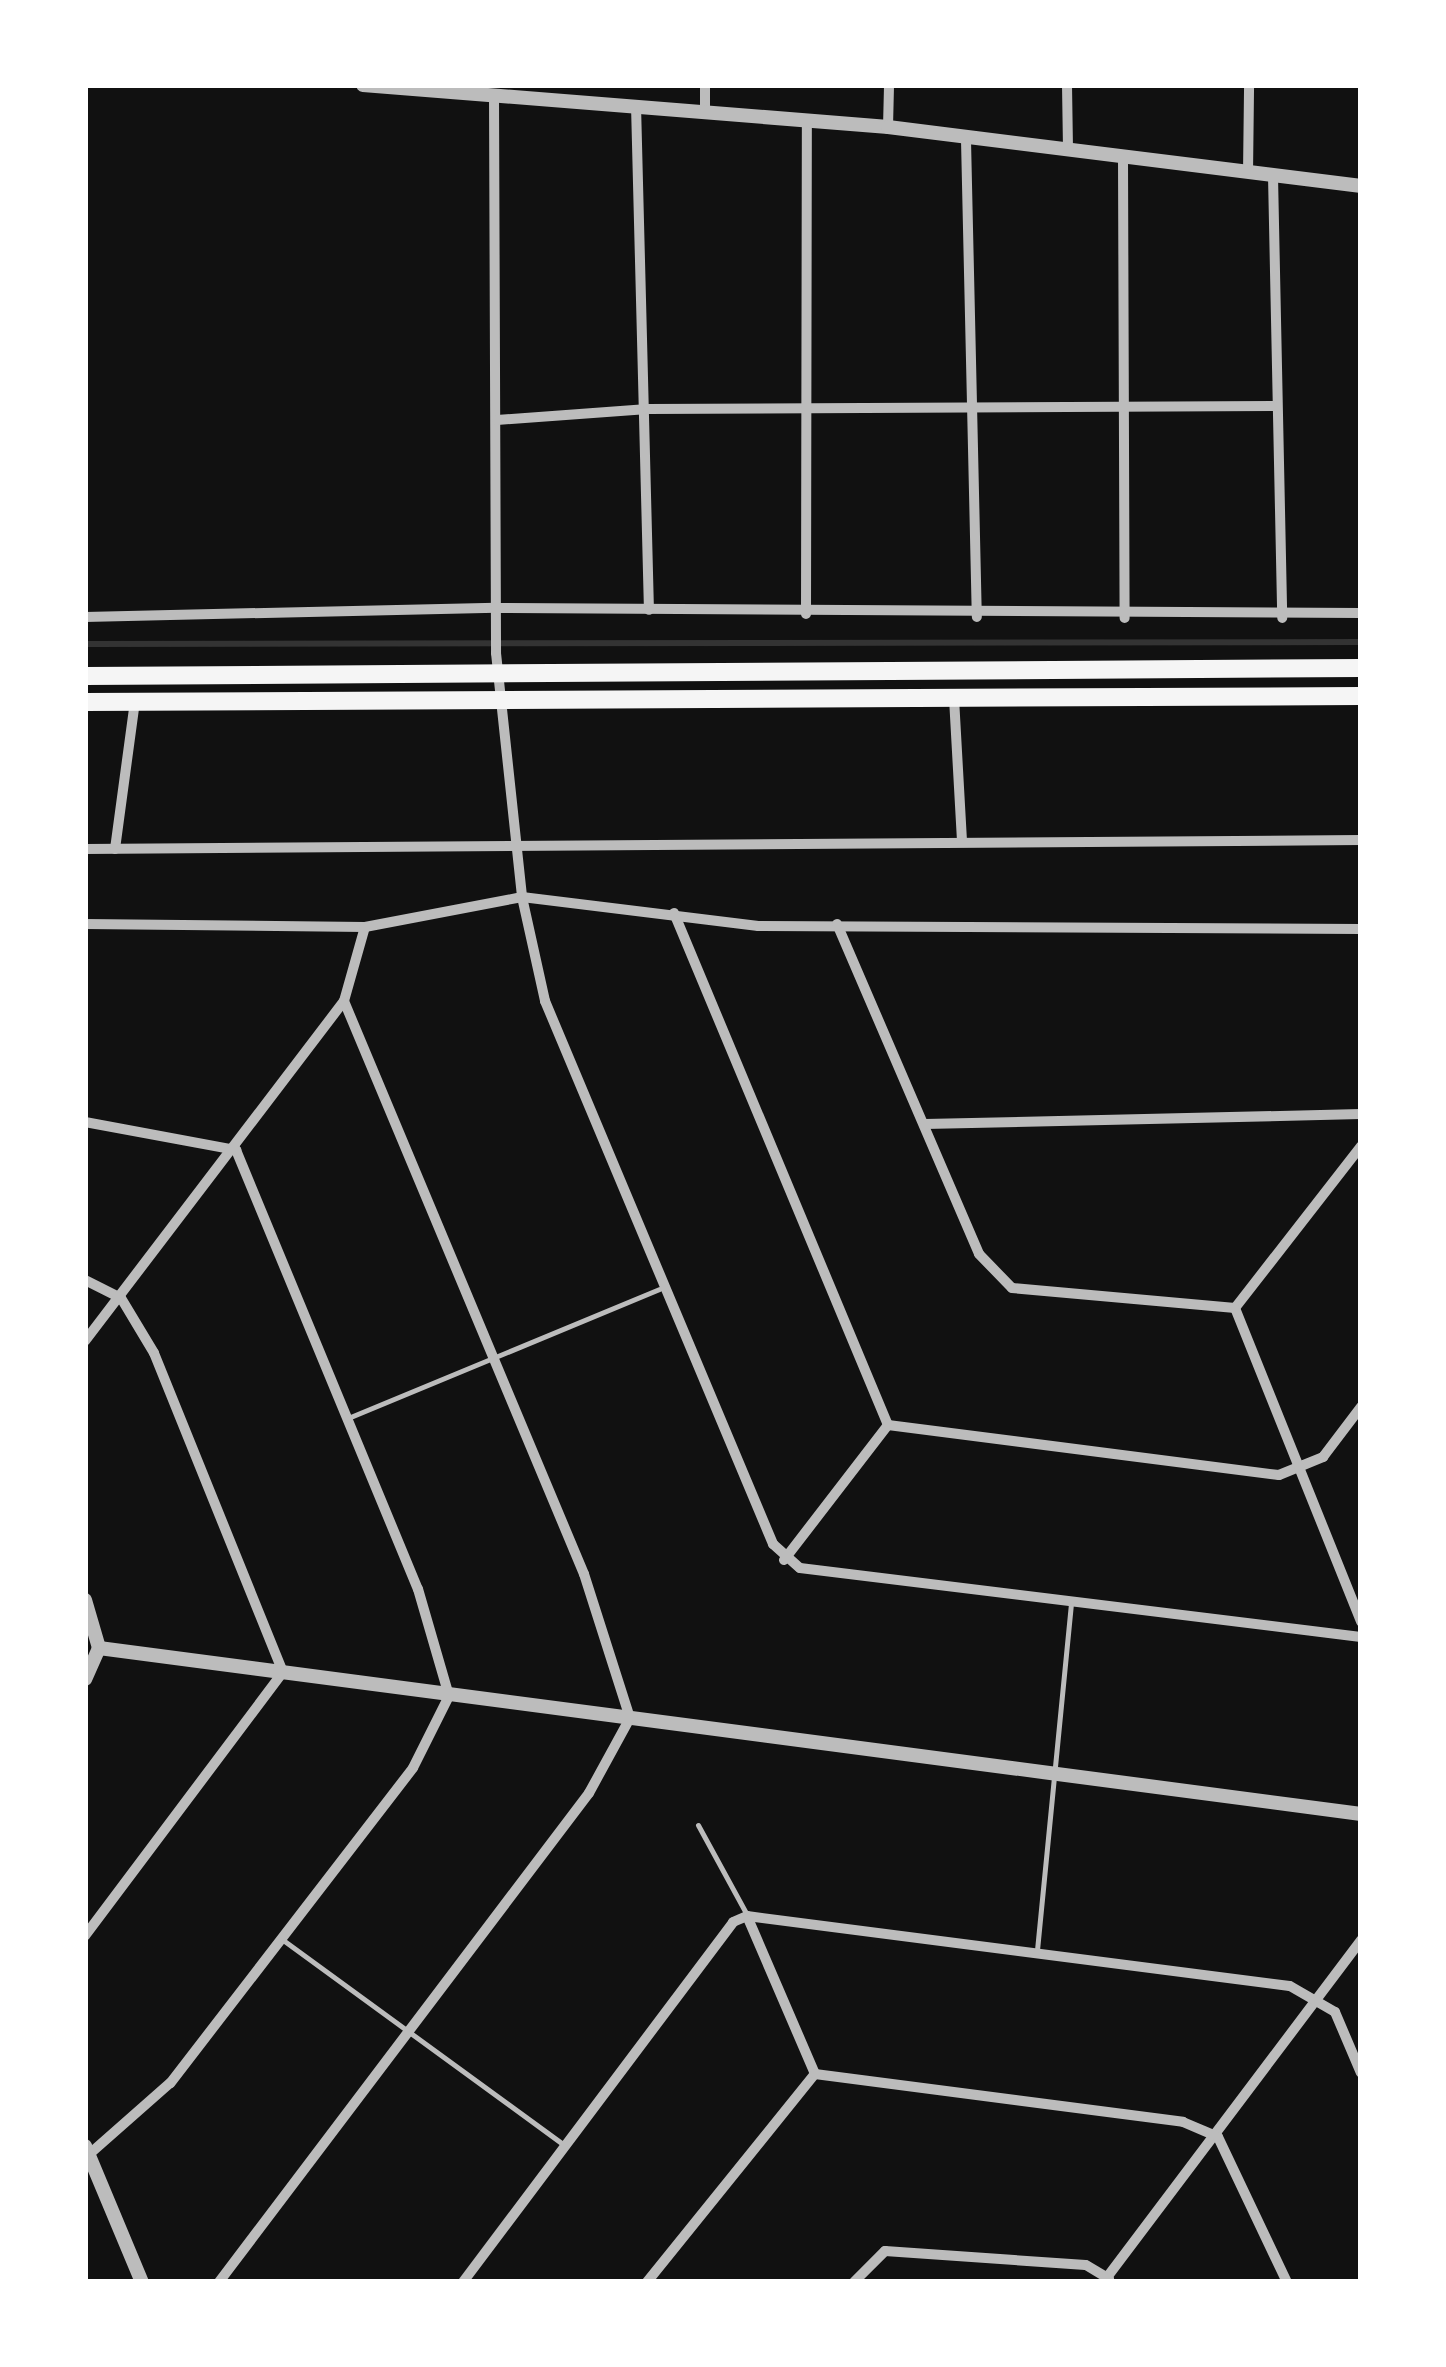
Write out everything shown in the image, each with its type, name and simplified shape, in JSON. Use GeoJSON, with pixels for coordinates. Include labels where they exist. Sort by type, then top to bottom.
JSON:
{"type":"FeatureCollection","features":[{"type":"Feature","properties":{"kind":"highway"},"geometry":{"type":"LineString","coordinates":[[85,676],[1361,668]]}},
{"type":"Feature","properties":{"kind":"highway"},"geometry":{"type":"LineString","coordinates":[[85,702],[1361,696]]}},
{"type":"Feature","properties":{"kind":"street"},"geometry":{"type":"LineString","coordinates":[[363,85],[494,96],[523,91],[888,127],[966,140],[1361,186]]}},
{"type":"Feature","properties":{"kind":"street"},"geometry":{"type":"LineString","coordinates":[[705,85],[705,109]]}},
{"type":"Feature","properties":{"kind":"street"},"geometry":{"type":"LineString","coordinates":[[888,127],[889,85]]}},
{"type":"Feature","properties":{"kind":"street"},"geometry":{"type":"LineString","coordinates":[[1067,85],[1068,150]]}},
{"type":"Feature","properties":{"kind":"street"},"geometry":{"type":"LineString","coordinates":[[1248,173],[1249,85]]}},
{"type":"Feature","properties":{"kind":"street"},"geometry":{"type":"LineString","coordinates":[[494,96],[496,653],[508,700],[522,897],[545,1000],[658,1289],[784,1560]]}},
{"type":"Feature","properties":{"kind":"street"},"geometry":{"type":"LineString","coordinates":[[636,105],[648,409],[648,610]]}},
{"type":"Feature","properties":{"kind":"street"},"geometry":{"type":"LineString","coordinates":[[806,614],[810,410],[807,119]]}},
{"type":"Feature","properties":{"kind":"street"},"geometry":{"type":"LineString","coordinates":[[966,140],[967,414],[977,617]]}},
{"type":"Feature","properties":{"kind":"street"},"geometry":{"type":"LineString","coordinates":[[1124,158],[1125,618]]}},
{"type":"Feature","properties":{"kind":"street"},"geometry":{"type":"LineString","coordinates":[[1273,176],[1272,406],[1282,618]]}},
{"type":"Feature","properties":{"kind":"street"},"geometry":{"type":"LineString","coordinates":[[497,420],[648,409],[967,414],[1272,406]]}},
{"type":"Feature","properties":{"kind":"street"},"geometry":{"type":"LineString","coordinates":[[85,617],[496,608],[1125,618],[1282,618],[1361,613]]}},
{"type":"Feature","properties":{"kind":"street"},"geometry":{"type":"LineString","coordinates":[[954,698],[962,840]]}},
{"type":"Feature","properties":{"kind":"street"},"geometry":{"type":"LineString","coordinates":[[115,849],[135,702]]}},
{"type":"Feature","properties":{"kind":"street"},"geometry":{"type":"LineString","coordinates":[[85,849],[1361,840]]}},
{"type":"Feature","properties":{"kind":"street"},"geometry":{"type":"LineString","coordinates":[[85,924],[365,927],[522,897],[837,924],[1361,930]]}},
{"type":"Feature","properties":{"kind":"street"},"geometry":{"type":"LineString","coordinates":[[674,913],[888,1426]]}},
{"type":"Feature","properties":{"kind":"street"},"geometry":{"type":"LineString","coordinates":[[837,924],[979,1254],[1012,1288],[1235,1308]]}},
{"type":"Feature","properties":{"kind":"street"},"geometry":{"type":"LineString","coordinates":[[85,1341],[236,1150],[344,1000],[365,927]]}},
{"type":"Feature","properties":{"kind":"street"},"geometry":{"type":"LineString","coordinates":[[220,2282],[589,1794],[630,1718],[496,1356],[344,1000]]}},
{"type":"Feature","properties":{"kind":"street"},"geometry":{"type":"LineString","coordinates":[[925,1124],[1361,1114]]}},
{"type":"Feature","properties":{"kind":"street"},"geometry":{"type":"LineString","coordinates":[[85,1122],[236,1150]]}},
{"type":"Feature","properties":{"kind":"street"},"geometry":{"type":"LineString","coordinates":[[1235,1308],[1361,1146]]}},
{"type":"Feature","properties":{"kind":"street"},"geometry":{"type":"LineString","coordinates":[[142,2282],[87,2154],[170,2083],[413,1768],[449,1696],[418,1589],[236,1150]]}},
{"type":"Feature","properties":{"kind":"street"},"geometry":{"type":"LineString","coordinates":[[85,1280],[121,1298],[154,1352],[283,1672]]}},
{"type":"Feature","properties":{"kind":"street"},"geometry":{"type":"LineString","coordinates":[[1235,1308],[1306,1470],[1361,1622]]}},
{"type":"Feature","properties":{"kind":"street"},"geometry":{"type":"LineString","coordinates":[[888,1426],[1280,1476],[1306,1470],[1361,1407]]}},
{"type":"Feature","properties":{"kind":"street"},"geometry":{"type":"LineString","coordinates":[[784,1560],[888,1426]]}},
{"type":"Feature","properties":{"kind":"street"},"geometry":{"type":"LineString","coordinates":[[784,1560],[1071,1604],[1361,1637]]}},
{"type":"Feature","properties":{"kind":"street"},"geometry":{"type":"LineString","coordinates":[[85,1600],[100,1648],[85,1679]]}},
{"type":"Feature","properties":{"kind":"street"},"geometry":{"type":"LineString","coordinates":[[100,1648],[1361,1814]]}},
{"type":"Feature","properties":{"kind":"street"},"geometry":{"type":"LineString","coordinates":[[85,1936],[283,1672]]}},
{"type":"Feature","properties":{"kind":"street"},"geometry":{"type":"LineString","coordinates":[[748,1916],[815,2074]]}},
{"type":"Feature","properties":{"kind":"street"},"geometry":{"type":"LineString","coordinates":[[463,2282],[733,1922],[748,1916],[1246,1976],[1318,1996],[1361,2073]]}},
{"type":"Feature","properties":{"kind":"street"},"geometry":{"type":"LineString","coordinates":[[854,2282],[885,2251],[1086,2265],[1109,2279],[1361,1940]]}},
{"type":"Feature","properties":{"kind":"street"},"geometry":{"type":"LineString","coordinates":[[815,2074],[1183,2122],[1218,2137],[1287,2282]]}},
{"type":"Feature","properties":{"kind":"street"},"geometry":{"type":"LineString","coordinates":[[647,2282],[815,2074]]}},
{"type":"Feature","properties":{"kind":"lane"},"geometry":{"type":"LineString","coordinates":[[348,1418],[658,1289]]}},
{"type":"Feature","properties":{"kind":"lane"},"geometry":{"type":"LineString","coordinates":[[1037,1950],[1050,1772],[1071,1604]]}},
{"type":"Feature","properties":{"kind":"lane"},"geometry":{"type":"LineString","coordinates":[[698,1825],[748,1916]]}},
{"type":"Feature","properties":{"kind":"lane"},"geometry":{"type":"LineString","coordinates":[[281,1938],[566,2146]]}},
{"type":"Feature","properties":{"kind":"waterway"},"geometry":{"type":"LineString","coordinates":[[85,644],[1361,642]]}}]}
